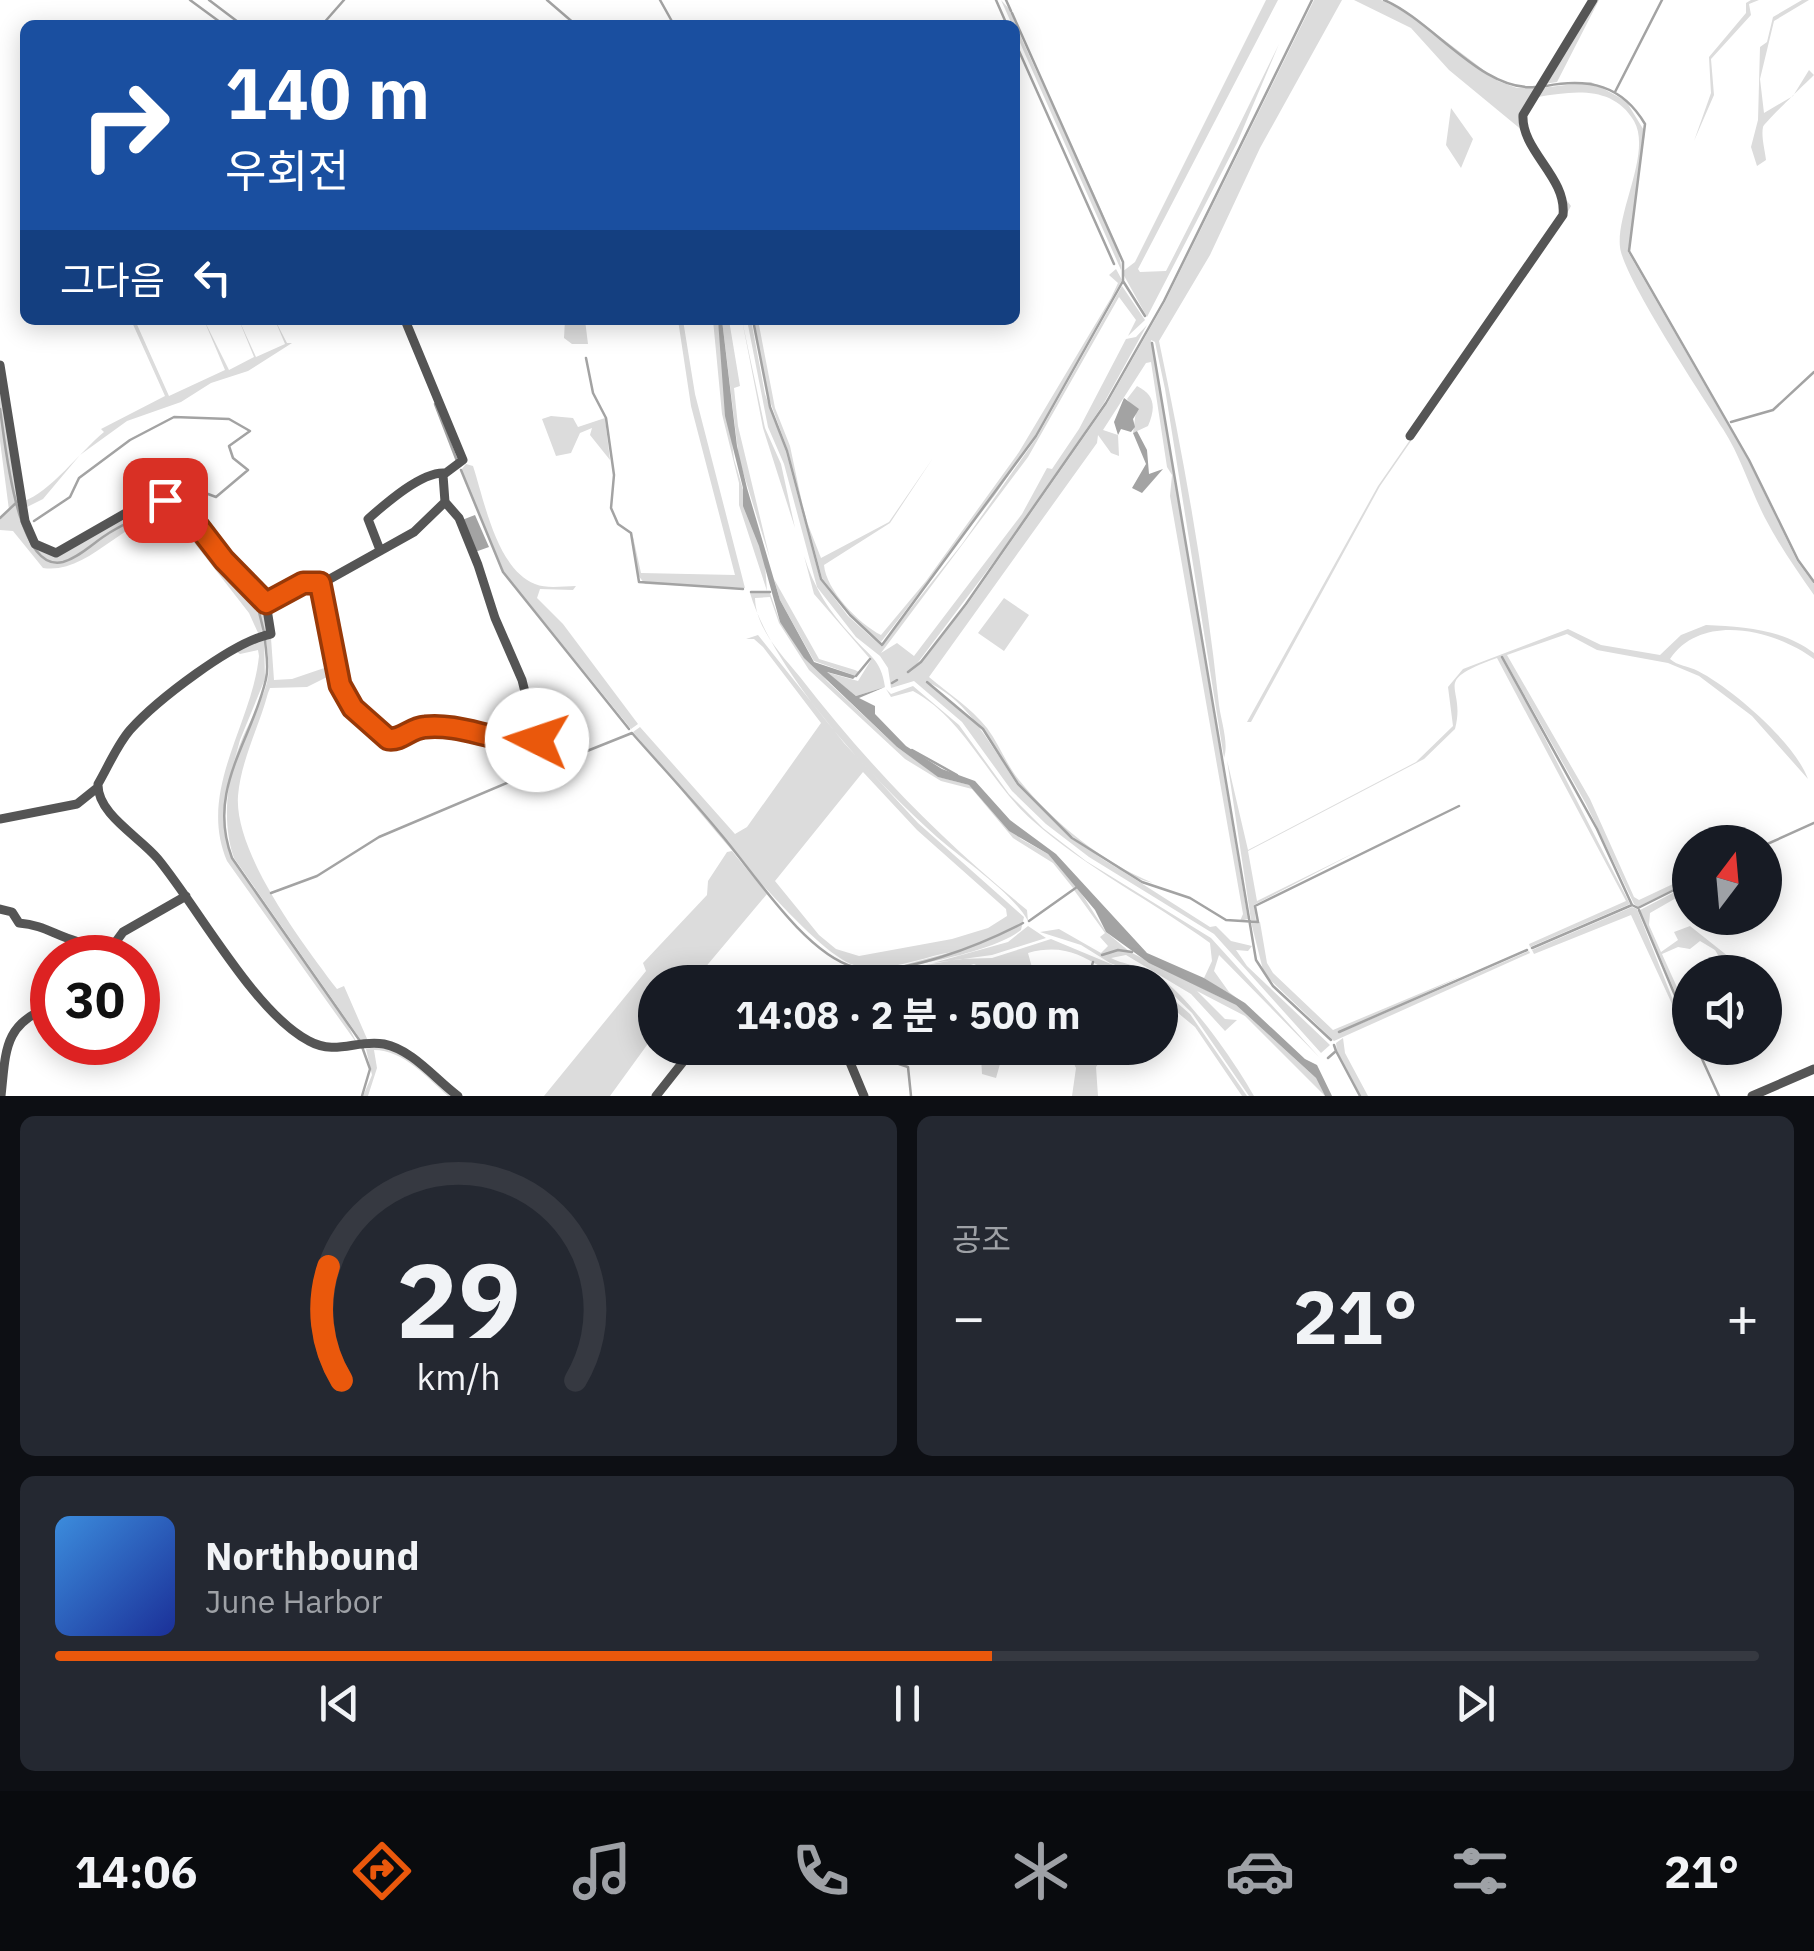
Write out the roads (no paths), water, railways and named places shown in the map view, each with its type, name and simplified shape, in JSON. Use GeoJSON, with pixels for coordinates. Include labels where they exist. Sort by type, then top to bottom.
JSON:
{"type":"FeatureCollection","features":[{"type":"Feature","properties":{"kind":"street"},"geometry":{"type":"LineString","coordinates":[[1410,436],[1563,215],[1563,198],[1525,130],[1524,115],[1593,0]]}},
{"type":"Feature","properties":{"kind":"street"},"geometry":{"type":"LineString","coordinates":[[380,550],[371,516],[436,472],[460,466],[463,460],[408,325]]}},
{"type":"Feature","properties":{"kind":"street"},"geometry":{"type":"LineString","coordinates":[[0,365],[24,521],[38,547],[56,553],[138,506],[170,500],[181,504],[224,560],[266,603],[272,631],[223,655],[136,724],[98,788],[70,806]]}},
{"type":"Feature","properties":{"kind":"street"},"geometry":{"type":"LineString","coordinates":[[320,583],[340,685],[353,708],[388,739],[395,741],[426,726],[476,731],[501,740],[537,740],[522,680],[494,618],[478,565],[459,518],[445,502],[444,473]]}},
{"type":"Feature","properties":{"kind":"street"},"geometry":{"type":"LineString","coordinates":[[266,603],[303,583],[320,583],[414,532],[445,502]]}},
{"type":"Feature","properties":{"kind":"street"},"geometry":{"type":"LineString","coordinates":[[98,788],[109,812],[144,842],[285,1023],[324,1047],[382,1044],[404,1052],[458,1096]]}},
{"type":"Feature","properties":{"kind":"street"},"geometry":{"type":"LineString","coordinates":[[0,819],[70,806],[109,812]]}},
{"type":"Feature","properties":{"kind":"street"},"geometry":{"type":"LineString","coordinates":[[121,935],[186,896]]}},
{"type":"Feature","properties":{"kind":"street"},"geometry":{"type":"LineString","coordinates":[[0,909],[12,912],[19,924],[49,926],[58,935]]}},
{"type":"Feature","properties":{"kind":"street"},"geometry":{"type":"LineString","coordinates":[[0,1096],[5,1044],[30,1015]]}},
{"type":"Feature","properties":{"kind":"street"},"geometry":{"type":"LineString","coordinates":[[656,1096],[681,1065]]}},
{"type":"Feature","properties":{"kind":"street"},"geometry":{"type":"LineString","coordinates":[[851,1065],[864,1096]]}},
{"type":"Feature","properties":{"kind":"street"},"geometry":{"type":"LineString","coordinates":[[1752,1096],[1814,1069]]}},
{"type":"Feature","properties":{"kind":"waterway"},"geometry":{"type":"LineString","coordinates":[[190,0],[217,20]]}},
{"type":"Feature","properties":{"kind":"waterway"},"geometry":{"type":"LineString","coordinates":[[209,0],[235,20]]}},
{"type":"Feature","properties":{"kind":"waterway"},"geometry":{"type":"LineString","coordinates":[[326,20],[344,0]]}},
{"type":"Feature","properties":{"kind":"waterway"},"geometry":{"type":"LineString","coordinates":[[547,0],[570,20]]}},
{"type":"Feature","properties":{"kind":"waterway"},"geometry":{"type":"LineString","coordinates":[[660,0],[671,20]]}},
{"type":"Feature","properties":{"kind":"waterway"},"geometry":{"type":"LineString","coordinates":[[996,0],[1005,20]]}},
{"type":"Feature","properties":{"kind":"waterway"},"geometry":{"type":"LineString","coordinates":[[1006,0],[1011,11]]}},
{"type":"Feature","properties":{"kind":"waterway"},"geometry":{"type":"LineString","coordinates":[[908,672],[921,662],[966,604],[1106,403],[1164,301],[1312,0]]}},
{"type":"Feature","properties":{"kind":"waterway"},"geometry":{"type":"LineString","coordinates":[[1384,0],[1496,78],[1515,86],[1535,87]]}},
{"type":"Feature","properties":{"kind":"waterway"},"geometry":{"type":"LineString","coordinates":[[1615,92],[1662,0]]}},
{"type":"Feature","properties":{"kind":"waterway"},"geometry":{"type":"LineString","coordinates":[[1012,13],[1015,20]]}},
{"type":"Feature","properties":{"kind":"waterway"},"geometry":{"type":"LineString","coordinates":[[1020,31],[1123,262],[1123,281],[1145,316]]}},
{"type":"Feature","properties":{"kind":"waterway"},"geometry":{"type":"LineString","coordinates":[[1020,53],[1114,264]]}},
{"type":"Feature","properties":{"kind":"waterway"},"geometry":{"type":"LineString","coordinates":[[1546,86],[1576,83],[1603,87],[1626,100],[1645,124],[1629,251],[1749,460],[1798,560],[1814,582]]}},
{"type":"Feature","properties":{"kind":"waterway"},"geometry":{"type":"LineString","coordinates":[[754,325],[770,407],[787,451],[821,579],[850,615],[882,645],[1036,436],[1123,281]]}},
{"type":"Feature","properties":{"kind":"waterway"},"geometry":{"type":"LineString","coordinates":[[1152,343],[1256,960],[1273,986],[1331,1040]]}},
{"type":"Feature","properties":{"kind":"waterway"},"geometry":{"type":"LineString","coordinates":[[586,358],[593,393],[606,418],[614,475],[611,508],[618,524],[631,533],[639,582],[743,589]]}},
{"type":"Feature","properties":{"kind":"waterway"},"geometry":{"type":"LineString","coordinates":[[1731,422],[1773,410],[1814,372]]}},
{"type":"Feature","properties":{"kind":"waterway"},"geometry":{"type":"LineString","coordinates":[[435,404],[457,461]]}},
{"type":"Feature","properties":{"kind":"waterway"},"geometry":{"type":"LineString","coordinates":[[0,409],[16,502],[34,548],[47,560],[69,560],[115,529],[158,508]]}},
{"type":"Feature","properties":{"kind":"waterway"},"geometry":{"type":"LineString","coordinates":[[34,521],[70,497],[79,478],[130,440],[174,417],[229,419],[250,431],[229,446],[233,458],[248,470],[216,497],[200,491],[183,504]]}},
{"type":"Feature","properties":{"kind":"waterway"},"geometry":{"type":"LineString","coordinates":[[461,470],[503,572],[629,729]]}},
{"type":"Feature","properties":{"kind":"waterway"},"geometry":{"type":"LineString","coordinates":[[0,518],[17,502]]}},
{"type":"Feature","properties":{"kind":"waterway"},"geometry":{"type":"LineString","coordinates":[[191,526],[258,608],[264,632]]}},
{"type":"Feature","properties":{"kind":"waterway"},"geometry":{"type":"LineString","coordinates":[[751,592],[770,592]]}},
{"type":"Feature","properties":{"kind":"waterway"},"geometry":{"type":"LineString","coordinates":[[265,640],[266,679],[228,787],[225,833],[232,858],[360,1041],[370,1069],[362,1096]]}},
{"type":"Feature","properties":{"kind":"waterway"},"geometry":{"type":"LineString","coordinates":[[1502,657],[1597,829],[1632,905]]}},
{"type":"Feature","properties":{"kind":"waterway"},"geometry":{"type":"LineString","coordinates":[[856,676],[870,659]]}},
{"type":"Feature","properties":{"kind":"waterway"},"geometry":{"type":"LineString","coordinates":[[892,683],[897,680]]}},
{"type":"Feature","properties":{"kind":"waterway"},"geometry":{"type":"LineString","coordinates":[[927,682],[983,729],[1018,784],[1072,838],[1142,882],[1190,898],[1226,920],[1258,922],[1255,906],[1459,806]]}},
{"type":"Feature","properties":{"kind":"waterway"},"geometry":{"type":"LineString","coordinates":[[271,893],[317,876],[379,837],[514,780],[551,771],[577,755],[632,733],[780,908],[835,959],[873,969],[917,964],[965,949],[1023,923]]}},
{"type":"Feature","properties":{"kind":"waterway"},"geometry":{"type":"LineString","coordinates":[[912,750],[957,775]]}},
{"type":"Feature","properties":{"kind":"waterway"},"geometry":{"type":"LineString","coordinates":[[1782,837],[1814,823]]}},
{"type":"Feature","properties":{"kind":"waterway"},"geometry":{"type":"LineString","coordinates":[[1029,921],[1077,887]]}},
{"type":"Feature","properties":{"kind":"waterway"},"geometry":{"type":"LineString","coordinates":[[1532,948],[1672,891]]}},
{"type":"Feature","properties":{"kind":"waterway"},"geometry":{"type":"LineString","coordinates":[[1639,910],[1672,988]]}},
{"type":"Feature","properties":{"kind":"waterway"},"geometry":{"type":"LineString","coordinates":[[1102,955],[1118,950],[1132,952]]}},
{"type":"Feature","properties":{"kind":"waterway"},"geometry":{"type":"LineString","coordinates":[[1339,1032],[1527,950]]}},
{"type":"Feature","properties":{"kind":"waterway"},"geometry":{"type":"LineString","coordinates":[[1328,1058],[1336,1051],[1334,1045]]}},
{"type":"Feature","properties":{"kind":"waterway"},"geometry":{"type":"LineString","coordinates":[[1336,1051],[1360,1096]]}},
{"type":"Feature","properties":{"kind":"waterway"},"geometry":{"type":"LineString","coordinates":[[902,1065],[908,1067],[911,1096]]}},
{"type":"Feature","properties":{"kind":"waterway"},"geometry":{"type":"LineString","coordinates":[[1705,1065],[1719,1096]]}}]}
